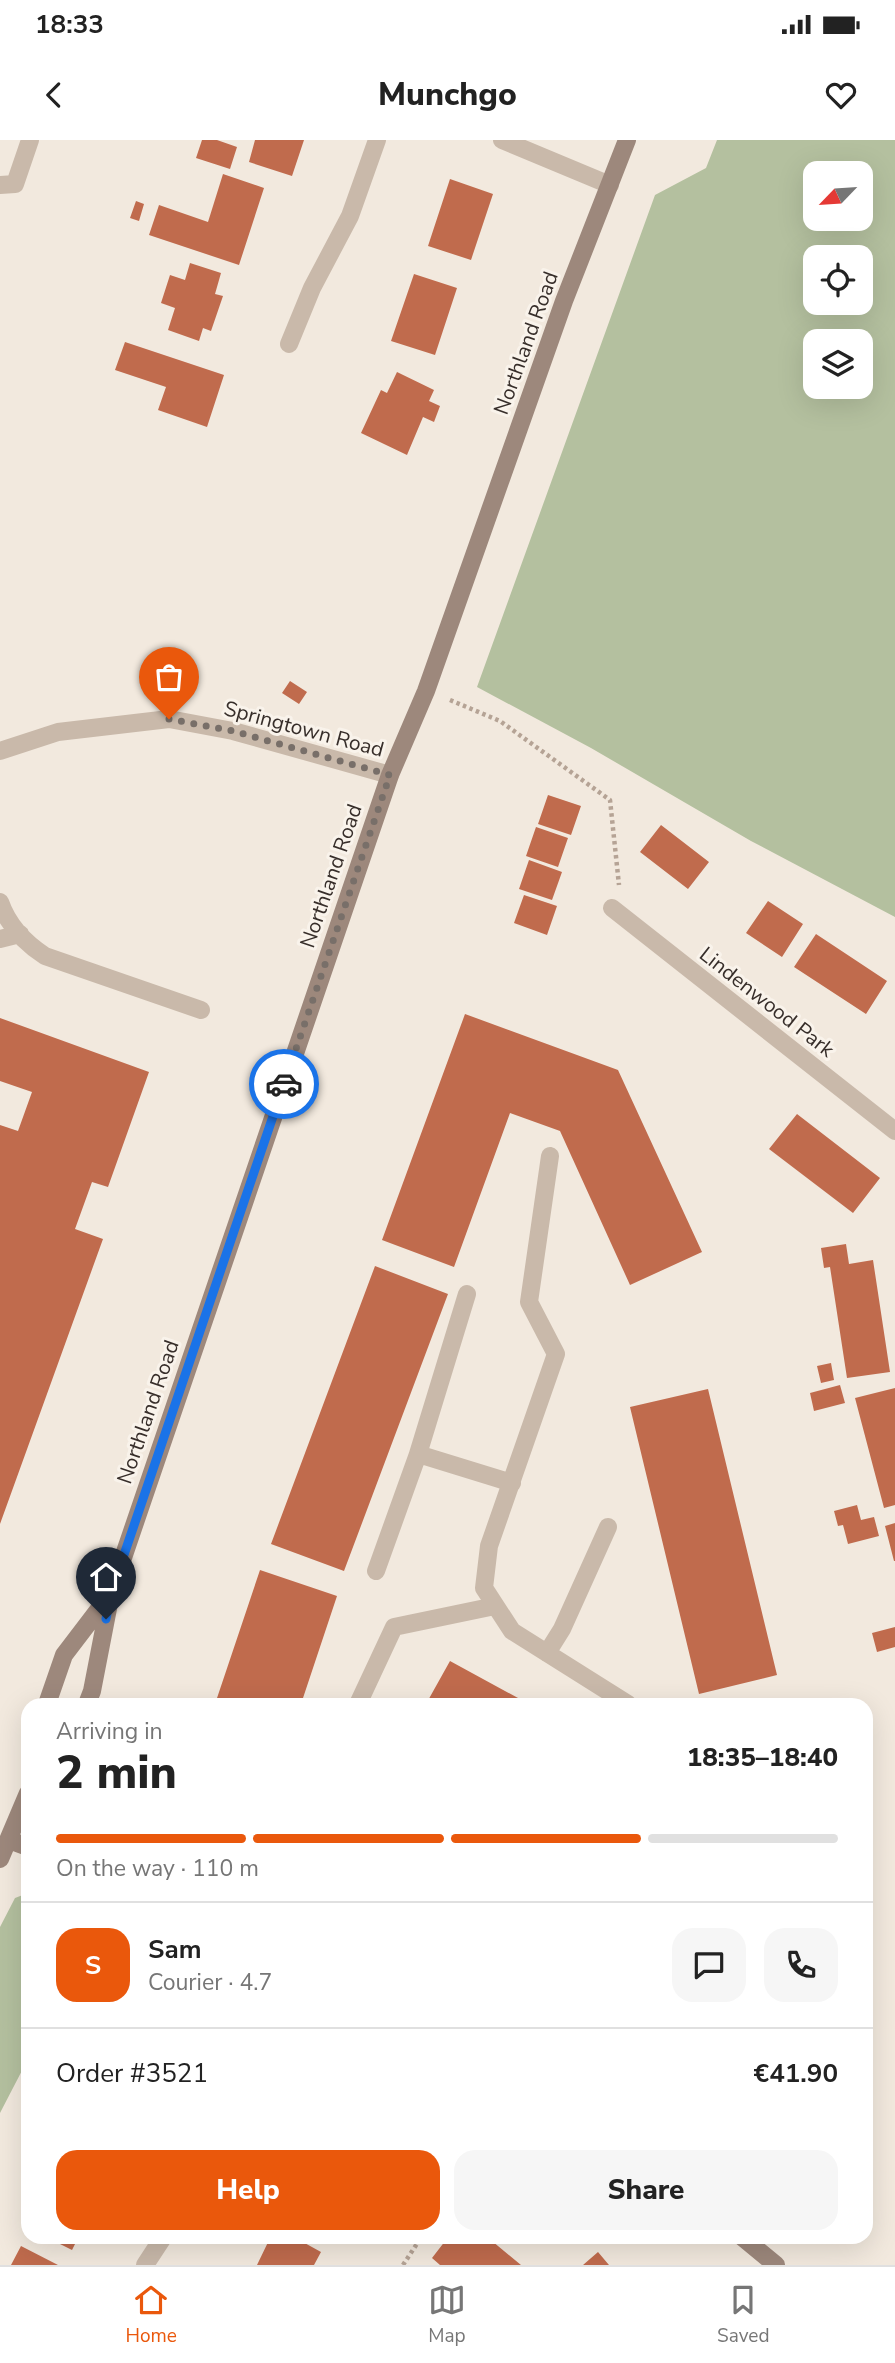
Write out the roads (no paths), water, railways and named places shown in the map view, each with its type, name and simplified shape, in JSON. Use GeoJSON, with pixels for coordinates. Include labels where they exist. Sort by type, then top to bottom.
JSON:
{"type":"FeatureCollection","features":[{"type":"Feature","properties":{"kind":"main road","name":"Northland Road"},"geometry":{"type":"LineString","coordinates":[[89,1698],[111,1593],[390,775],[426,691],[564,301],[626,140]]}},
{"type":"Feature","properties":{"kind":"main road","name":"Northland Road"},"geometry":{"type":"LineString","coordinates":[[49,1698],[64,1655],[111,1593]]}},
{"type":"Feature","properties":{"kind":"main road"},"geometry":{"type":"LineString","coordinates":[[0,1859],[21,1811]]}},
{"type":"Feature","properties":{"kind":"main road"},"geometry":{"type":"LineString","coordinates":[[9,1840],[21,1844]]}},
{"type":"Feature","properties":{"kind":"main road"},"geometry":{"type":"LineString","coordinates":[[751,2244],[776,2265]]}},
{"type":"Feature","properties":{"kind":"street"},"geometry":{"type":"LineString","coordinates":[[0,184],[15,184],[30,140]]}},
{"type":"Feature","properties":{"kind":"street"},"geometry":{"type":"LineString","coordinates":[[289,344],[312,288],[350,216],[377,140]]}},
{"type":"Feature","properties":{"kind":"street"},"geometry":{"type":"LineString","coordinates":[[502,140],[610,185]]}},
{"type":"Feature","properties":{"kind":"street","name":"Springtown Road"},"geometry":{"type":"LineString","coordinates":[[0,751],[58,732],[169,719],[233,731],[390,775]]}},
{"type":"Feature","properties":{"kind":"street"},"geometry":{"type":"LineString","coordinates":[[0,902],[26,944],[45,956],[201,1010]]}},
{"type":"Feature","properties":{"kind":"street","name":"Lindenwood Park"},"geometry":{"type":"LineString","coordinates":[[612,908],[895,1131]]}},
{"type":"Feature","properties":{"kind":"street"},"geometry":{"type":"LineString","coordinates":[[0,939],[20,934]]}},
{"type":"Feature","properties":{"kind":"street"},"geometry":{"type":"LineString","coordinates":[[550,1156],[528,1302],[556,1354],[489,1546],[484,1588],[512,1631],[547,1653],[606,1698]]}},
{"type":"Feature","properties":{"kind":"street"},"geometry":{"type":"LineString","coordinates":[[376,1571],[418,1454],[467,1294]]}},
{"type":"Feature","properties":{"kind":"street"},"geometry":{"type":"LineString","coordinates":[[418,1454],[512,1483]]}},
{"type":"Feature","properties":{"kind":"street"},"geometry":{"type":"LineString","coordinates":[[547,1653],[562,1629],[608,1527]]}},
{"type":"Feature","properties":{"kind":"street"},"geometry":{"type":"LineString","coordinates":[[361,1698],[394,1627],[495,1606]]}},
{"type":"Feature","properties":{"kind":"street"},"geometry":{"type":"LineString","coordinates":[[145,2265],[159,2244]]}}]}
